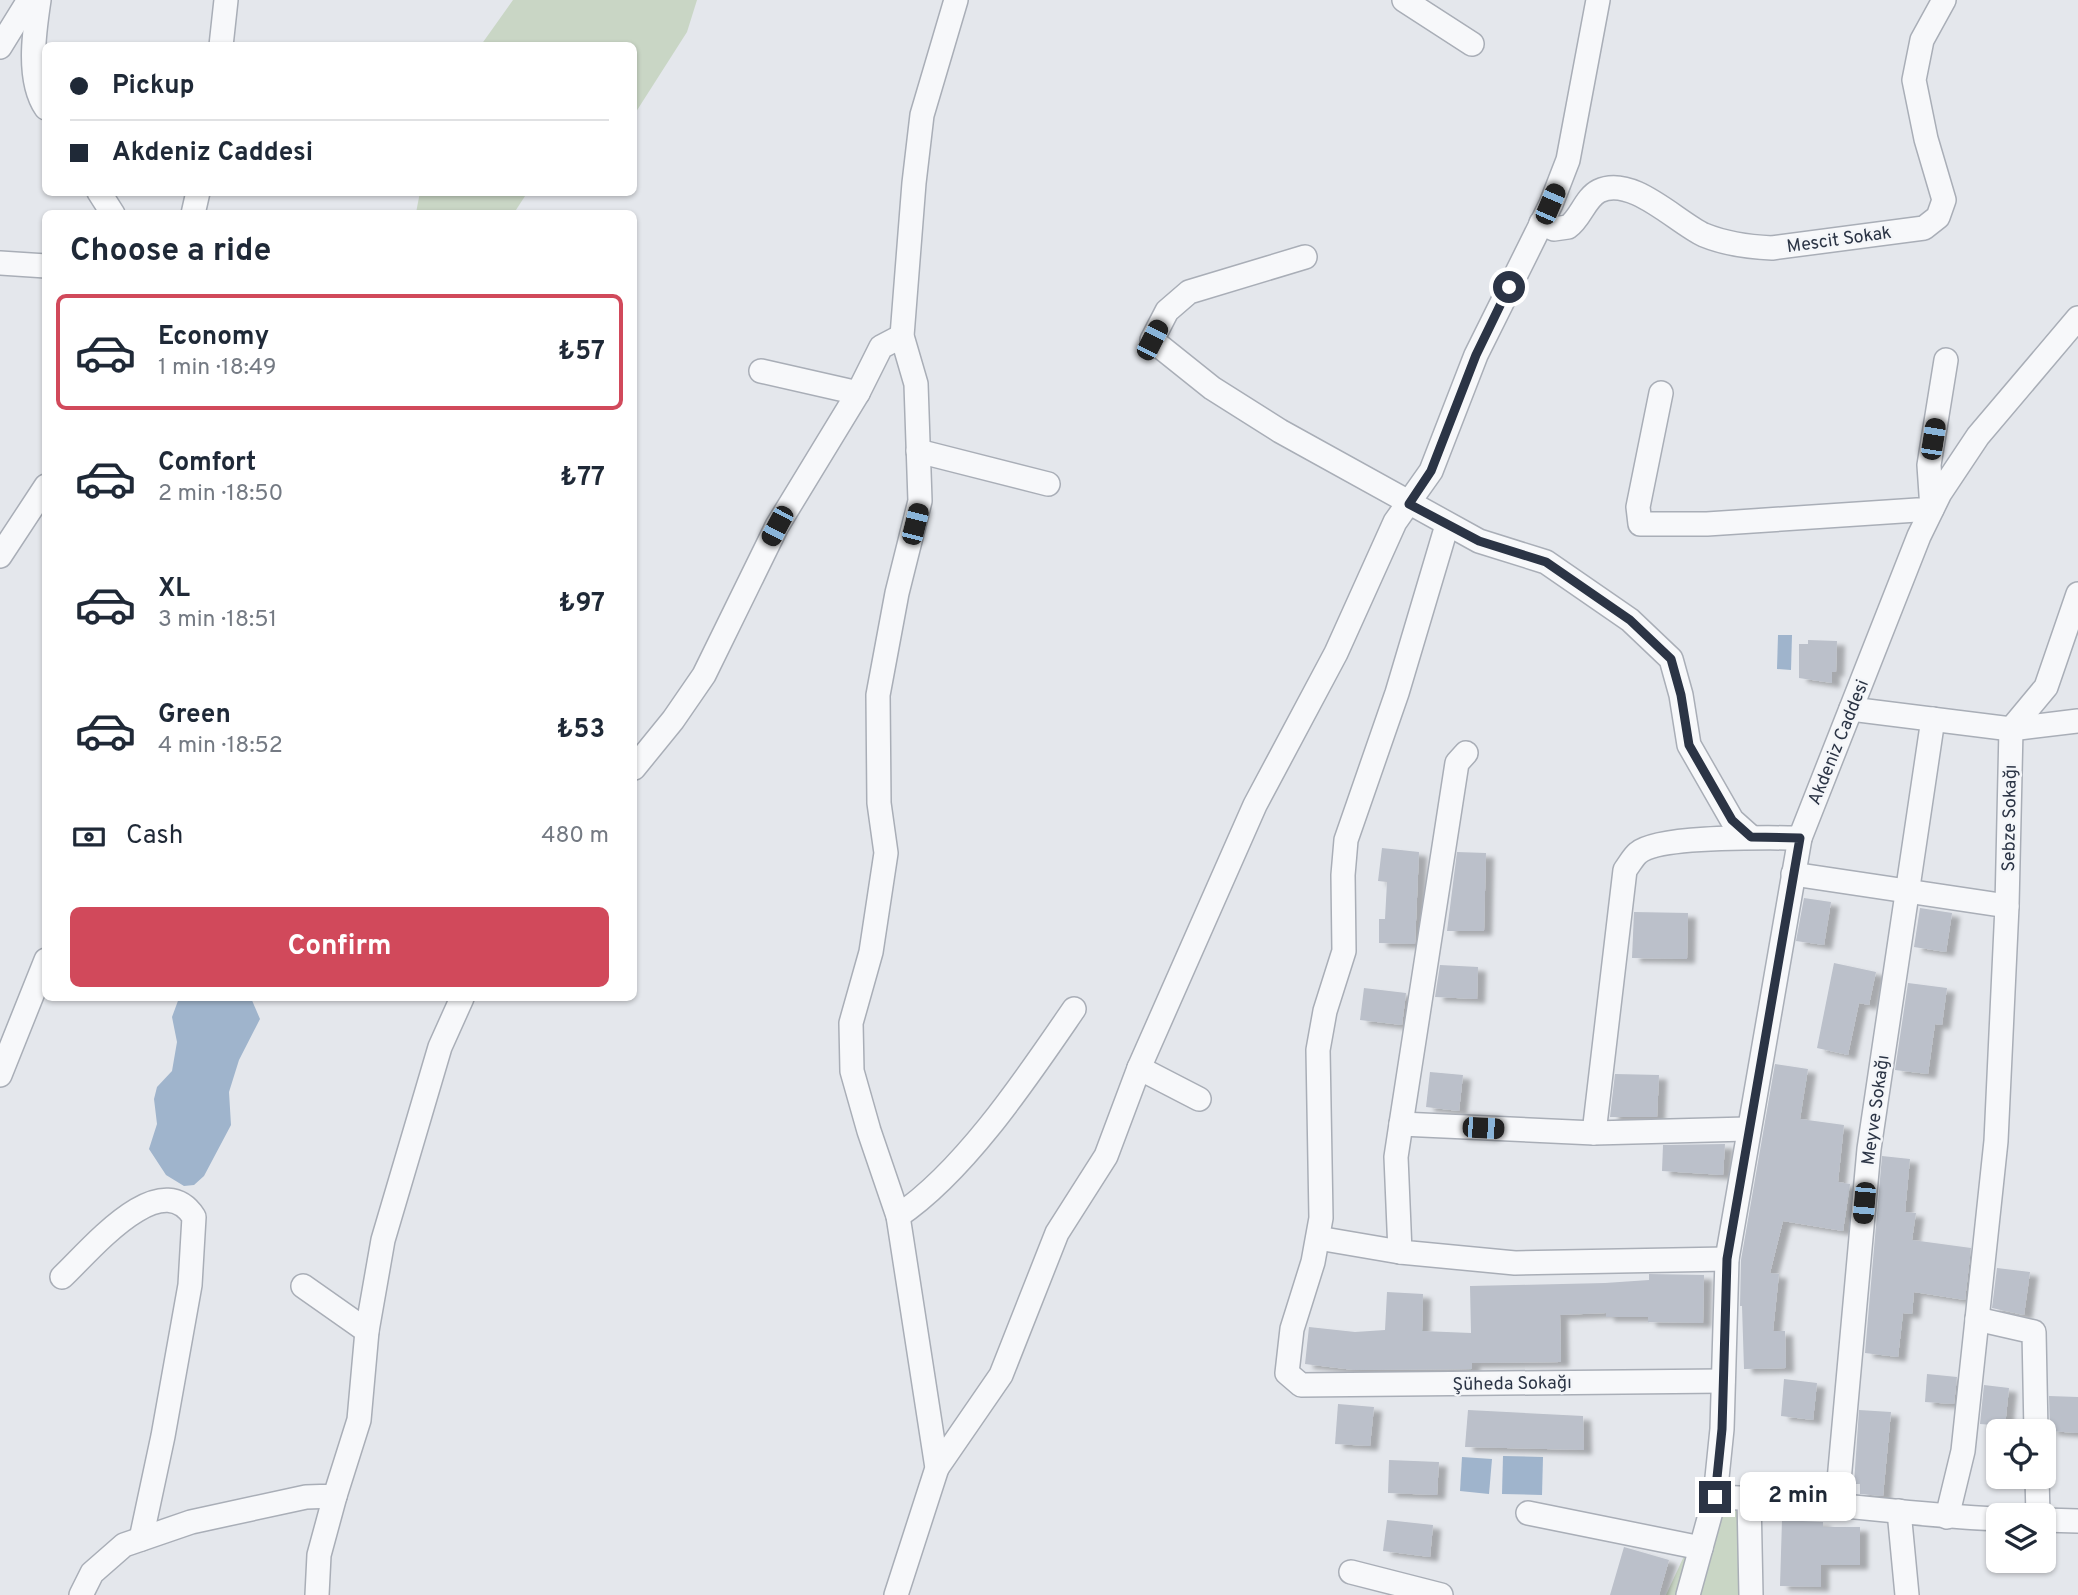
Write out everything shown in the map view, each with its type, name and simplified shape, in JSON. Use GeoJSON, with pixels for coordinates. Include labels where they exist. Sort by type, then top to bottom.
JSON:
{"type":"FeatureCollection","features":[{"type":"Feature","properties":{"kind":"street"},"geometry":{"type":"LineString","coordinates":[[0,47],[29,0]]}},
{"type":"Feature","properties":{"kind":"street"},"geometry":{"type":"LineString","coordinates":[[39,0],[35,27],[42,97]]}},
{"type":"Feature","properties":{"kind":"street"},"geometry":{"type":"LineString","coordinates":[[217,42],[226,0]]}},
{"type":"Feature","properties":{"kind":"street"},"geometry":{"type":"LineString","coordinates":[[937,1468],[898,1216],[852,1071],[851,1023],[881,903],[886,853],[879,803],[878,695],[897,593],[920,501],[916,384],[902,336],[922,115],[956,0]]}},
{"type":"Feature","properties":{"kind":"street"},"geometry":{"type":"LineString","coordinates":[[1404,0],[1472,44]]}},
{"type":"Feature","properties":{"kind":"street"},"geometry":{"type":"LineString","coordinates":[[896,1595],[937,1468],[1001,1375],[1058,1233],[1106,1157],[1139,1068],[1255,805],[1336,653],[1395,522],[1431,471],[1476,355],[1559,184],[1574,136],[1598,0]]}},
{"type":"Feature","properties":{"kind":"street","name":"Mescit Sokak"},"geometry":{"type":"LineString","coordinates":[[1541,223],[1554,229],[1568,227],[1592,196],[1609,188],[1648,198],[1706,236],[1751,247],[1772,248],[1924,228],[1938,217],[1944,200],[1926,139],[1914,80],[1922,40],[1944,0]]}},
{"type":"Feature","properties":{"kind":"street"},"geometry":{"type":"LineString","coordinates":[[1305,257],[1189,292],[1167,311],[1152,340],[1212,388],[1280,431],[1479,541],[1546,562],[1630,620],[1671,659],[1681,695],[1689,745],[1732,820],[1751,837]]}},
{"type":"Feature","properties":{"kind":"street"},"geometry":{"type":"LineString","coordinates":[[0,263],[42,266]]}},
{"type":"Feature","properties":{"kind":"street","name":"Akdeniz Caddesi"},"geometry":{"type":"LineString","coordinates":[[1688,1595],[1715,1497],[1723,1381],[1727,1259],[1747,1129],[1760,1070],[1800,838],[1932,509],[1978,436],[2078,317]]}},
{"type":"Feature","properties":{"kind":"street"},"geometry":{"type":"LineString","coordinates":[[637,764],[673,720],[704,675],[777,526],[858,393],[881,347],[902,336]]}},
{"type":"Feature","properties":{"kind":"street"},"geometry":{"type":"LineString","coordinates":[[1661,393],[1638,507],[1640,524],[1707,524],[1932,509],[1929,465],[1946,360]]}},
{"type":"Feature","properties":{"kind":"street"},"geometry":{"type":"LineString","coordinates":[[761,371],[858,393]]}},
{"type":"Feature","properties":{"kind":"street"},"geometry":{"type":"LineString","coordinates":[[918,451],[1048,484]]}},
{"type":"Feature","properties":{"kind":"street"},"geometry":{"type":"LineString","coordinates":[[0,556],[42,492]]}},
{"type":"Feature","properties":{"kind":"street"},"geometry":{"type":"LineString","coordinates":[[1447,525],[1397,693],[1346,840],[1343,875],[1344,951],[1325,1011],[1318,1050],[1322,1178],[1318,1238],[1400,1252],[1515,1263],[1727,1259]]}},
{"type":"Feature","properties":{"kind":"street"},"geometry":{"type":"LineString","coordinates":[[2011,729],[2046,687],[2078,594]]}},
{"type":"Feature","properties":{"kind":"street"},"geometry":{"type":"LineString","coordinates":[[1851,709],[2011,729],[2078,721]]}},
{"type":"Feature","properties":{"kind":"street","name":"Meyve Sokağı"},"geometry":{"type":"LineString","coordinates":[[1837,1503],[1869,1149],[1933,719]]}},
{"type":"Feature","properties":{"kind":"street","name":"Sebze Sokağı"},"geometry":{"type":"LineString","coordinates":[[1947,1517],[1963,1451],[1996,1141],[2007,906],[2011,729]]}},
{"type":"Feature","properties":{"kind":"street"},"geometry":{"type":"LineString","coordinates":[[1400,1252],[1396,1169],[1401,1124],[1457,763],[1466,753]]}},
{"type":"Feature","properties":{"kind":"street"},"geometry":{"type":"LineString","coordinates":[[1594,1133],[1625,870],[1639,851],[1665,843],[1751,837],[1800,838]]}},
{"type":"Feature","properties":{"kind":"street"},"geometry":{"type":"LineString","coordinates":[[1793,874],[2007,906]]}},
{"type":"Feature","properties":{"kind":"street"},"geometry":{"type":"LineString","coordinates":[[0,1074],[42,970]]}},
{"type":"Feature","properties":{"kind":"street"},"geometry":{"type":"LineString","coordinates":[[317,1595],[319,1555],[359,1420],[367,1331],[379,1261],[401,1175],[440,1047],[461,1001]]}},
{"type":"Feature","properties":{"kind":"street"},"geometry":{"type":"LineString","coordinates":[[898,1216],[946,1173],[990,1125],[1074,1009]]}},
{"type":"Feature","properties":{"kind":"street"},"geometry":{"type":"LineString","coordinates":[[1139,1068],[1199,1099]]}},
{"type":"Feature","properties":{"kind":"street"},"geometry":{"type":"LineString","coordinates":[[1401,1124],[1594,1133],[1747,1129]]}},
{"type":"Feature","properties":{"kind":"street"},"geometry":{"type":"LineString","coordinates":[[62,1277],[147,1202],[169,1200],[180,1203],[194,1217],[196,1227],[190,1285],[141,1539]]}},
{"type":"Feature","properties":{"kind":"street","name":"Şüheda Sokağı"},"geometry":{"type":"LineString","coordinates":[[1318,1238],[1292,1329],[1286,1367],[1290,1379],[1301,1385],[1723,1381]]}},
{"type":"Feature","properties":{"kind":"street"},"geometry":{"type":"LineString","coordinates":[[303,1286],[367,1331]]}},
{"type":"Feature","properties":{"kind":"street"},"geometry":{"type":"LineString","coordinates":[[1977,1319],[2034,1332],[2036,1419]]}},
{"type":"Feature","properties":{"kind":"street"},"geometry":{"type":"LineString","coordinates":[[81,1595],[92,1573],[124,1545],[191,1522],[306,1497],[335,1496]]}},
{"type":"Feature","properties":{"kind":"street"},"geometry":{"type":"LineString","coordinates":[[1715,1497],[1837,1503],[1947,1517],[1986,1519]]}},
{"type":"Feature","properties":{"kind":"street"},"geometry":{"type":"LineString","coordinates":[[1749,1498],[1751,1595]]}},
{"type":"Feature","properties":{"kind":"street"},"geometry":{"type":"LineString","coordinates":[[1899,1511],[1907,1595]]}},
{"type":"Feature","properties":{"kind":"street"},"geometry":{"type":"LineString","coordinates":[[1528,1513],[1701,1548]]}},
{"type":"Feature","properties":{"kind":"street"},"geometry":{"type":"LineString","coordinates":[[2056,1520],[2078,1521]]}},
{"type":"Feature","properties":{"kind":"street"},"geometry":{"type":"LineString","coordinates":[[1351,1572],[1441,1595]]}},
{"type":"Feature","properties":{"kind":"green space"},"geometry":{"type":"Polygon","coordinates":[[[513,0],[697,0],[687,32],[637,110],[637,42],[483,42],[513,0]]]}},
{"type":"Feature","properties":{"kind":"green space"},"geometry":{"type":"Polygon","coordinates":[[[419,196],[525,196],[516,210],[417,210],[419,196]]]}},
{"type":"Feature","properties":{"kind":"green space"},"geometry":{"type":"Polygon","coordinates":[[[1745,1505],[1749,1595],[1666,1595],[1697,1528],[1745,1505]]]}},
{"type":"Feature","properties":{"kind":"water"},"geometry":{"type":"Polygon","coordinates":[[[1778,635],[1792,635],[1791,670],[1777,669],[1778,635]]]}},
{"type":"Feature","properties":{"kind":"water"},"geometry":{"type":"Polygon","coordinates":[[[178,1001],[252,1001],[260,1019],[239,1060],[229,1092],[231,1125],[204,1176],[194,1185],[184,1186],[166,1175],[149,1149],[157,1124],[154,1099],[157,1087],[172,1071],[177,1042],[172,1017],[178,1001]]]}},
{"type":"Feature","properties":{"kind":"water"},"geometry":{"type":"Polygon","coordinates":[[[1503,1456],[1543,1457],[1542,1495],[1502,1494],[1503,1456]]]}},
{"type":"Feature","properties":{"kind":"water"},"geometry":{"type":"Polygon","coordinates":[[[1462,1457],[1492,1459],[1489,1494],[1460,1491],[1462,1457]]]}},
{"type":"Feature","properties":{"kind":"building"},"geometry":{"type":"Polygon","coordinates":[[[1808,640],[1837,641],[1836,672],[1832,672],[1832,683],[1799,678],[1799,644],[1808,644],[1808,640]]]}},
{"type":"Feature","properties":{"kind":"building"},"geometry":{"type":"Polygon","coordinates":[[[1382,848],[1419,852],[1415,944],[1379,943],[1379,919],[1385,919],[1387,882],[1378,881],[1382,848]]]}},
{"type":"Feature","properties":{"kind":"building"},"geometry":{"type":"Polygon","coordinates":[[[1457,852],[1486,853],[1484,931],[1447,931],[1457,852]]]}},
{"type":"Feature","properties":{"kind":"building"},"geometry":{"type":"Polygon","coordinates":[[[1804,898],[1831,902],[1824,945],[1796,941],[1804,898]]]}},
{"type":"Feature","properties":{"kind":"building"},"geometry":{"type":"Polygon","coordinates":[[[1920,908],[1952,913],[1946,952],[1914,947],[1920,908]]]}},
{"type":"Feature","properties":{"kind":"building"},"geometry":{"type":"Polygon","coordinates":[[[1634,912],[1688,913],[1687,959],[1632,958],[1634,912]]]}},
{"type":"Feature","properties":{"kind":"building"},"geometry":{"type":"Polygon","coordinates":[[[1834,963],[1876,972],[1869,1005],[1859,1003],[1848,1055],[1817,1048],[1834,963]]]}},
{"type":"Feature","properties":{"kind":"building"},"geometry":{"type":"Polygon","coordinates":[[[1440,965],[1478,967],[1477,999],[1435,997],[1440,965]]]}},
{"type":"Feature","properties":{"kind":"building"},"geometry":{"type":"Polygon","coordinates":[[[1908,983],[1947,988],[1942,1025],[1935,1024],[1928,1074],[1895,1070],[1908,983]]]}},
{"type":"Feature","properties":{"kind":"building"},"geometry":{"type":"Polygon","coordinates":[[[1364,988],[1406,993],[1402,1025],[1360,1020],[1364,988]]]}},
{"type":"Feature","properties":{"kind":"building"},"geometry":{"type":"Polygon","coordinates":[[[1775,1064],[1808,1069],[1800,1119],[1844,1125],[1838,1182],[1850,1184],[1843,1231],[1783,1221],[1770,1273],[1779,1274],[1773,1331],[1785,1331],[1786,1368],[1744,1369],[1740,1306],[1741,1260],[1775,1064]]]}},
{"type":"Feature","properties":{"kind":"building"},"geometry":{"type":"Polygon","coordinates":[[[1430,1072],[1463,1075],[1459,1111],[1426,1107],[1430,1072]]]}},
{"type":"Feature","properties":{"kind":"building"},"geometry":{"type":"Polygon","coordinates":[[[1615,1074],[1659,1075],[1657,1117],[1610,1117],[1615,1074]]]}},
{"type":"Feature","properties":{"kind":"building"},"geometry":{"type":"Polygon","coordinates":[[[1725,1144],[1723,1175],[1662,1171],[1663,1145],[1725,1144]]]}},
{"type":"Feature","properties":{"kind":"building"},"geometry":{"type":"Polygon","coordinates":[[[1882,1156],[1910,1159],[1905,1212],[1916,1213],[1912,1240],[1971,1248],[1965,1300],[1914,1292],[1912,1314],[1903,1313],[1898,1357],[1865,1353],[1882,1156]]]}},
{"type":"Feature","properties":{"kind":"building"},"geometry":{"type":"Polygon","coordinates":[[[1997,1268],[2030,1272],[2024,1315],[1992,1308],[1997,1268]]]}},
{"type":"Feature","properties":{"kind":"building"},"geometry":{"type":"Polygon","coordinates":[[[1649,1274],[1704,1275],[1703,1323],[1648,1322],[1648,1317],[1606,1317],[1606,1313],[1560,1315],[1561,1362],[1472,1363],[1472,1369],[1354,1370],[1305,1364],[1309,1327],[1355,1332],[1385,1330],[1387,1292],[1423,1294],[1422,1331],[1471,1333],[1470,1286],[1605,1283],[1649,1280],[1649,1274]]]}},
{"type":"Feature","properties":{"kind":"building"},"geometry":{"type":"Polygon","coordinates":[[[1927,1374],[1957,1377],[1954,1404],[1925,1402],[1927,1374]]]}},
{"type":"Feature","properties":{"kind":"building"},"geometry":{"type":"Polygon","coordinates":[[[1784,1379],[1817,1383],[1813,1420],[1781,1416],[1784,1379]]]}},
{"type":"Feature","properties":{"kind":"building"},"geometry":{"type":"Polygon","coordinates":[[[1984,1385],[2009,1388],[2006,1419],[1986,1419],[1986,1424],[1980,1424],[1984,1385]]]}},
{"type":"Feature","properties":{"kind":"building"},"geometry":{"type":"Polygon","coordinates":[[[2049,1396],[2078,1397],[2078,1433],[2056,1431],[2056,1419],[2050,1419],[2049,1396]]]}},
{"type":"Feature","properties":{"kind":"building"},"geometry":{"type":"Polygon","coordinates":[[[1338,1404],[1374,1407],[1370,1446],[1335,1444],[1338,1404]]]}},
{"type":"Feature","properties":{"kind":"building"},"geometry":{"type":"Polygon","coordinates":[[[1468,1410],[1583,1416],[1584,1450],[1465,1447],[1468,1410]]]}},
{"type":"Feature","properties":{"kind":"building"},"geometry":{"type":"Polygon","coordinates":[[[1859,1410],[1891,1412],[1883,1496],[1860,1494],[1860,1484],[1854,1484],[1859,1410]]]}},
{"type":"Feature","properties":{"kind":"building"},"geometry":{"type":"Polygon","coordinates":[[[1389,1460],[1439,1462],[1437,1495],[1388,1493],[1389,1460]]]}},
{"type":"Feature","properties":{"kind":"building"},"geometry":{"type":"Polygon","coordinates":[[[1387,1520],[1433,1525],[1430,1557],[1383,1551],[1387,1520]]]}},
{"type":"Feature","properties":{"kind":"building"},"geometry":{"type":"Polygon","coordinates":[[[1782,1520],[1823,1522],[1823,1527],[1860,1527],[1860,1565],[1821,1565],[1821,1587],[1780,1586],[1782,1520]]]}},
{"type":"Feature","properties":{"kind":"building"},"geometry":{"type":"Polygon","coordinates":[[[1624,1547],[1669,1560],[1659,1595],[1610,1595],[1624,1547]]]}},
{"type":"Feature","properties":{"kind":"route"},"geometry":{"type":"LineString","coordinates":[[1509,287],[1476,355],[1431,471],[1409,504],[1479,541],[1546,562],[1630,620],[1671,659],[1681,695],[1689,745],[1732,820],[1751,837],[1800,838],[1760,1070],[1747,1129],[1727,1259],[1722,1429],[1715,1497]]}}]}
